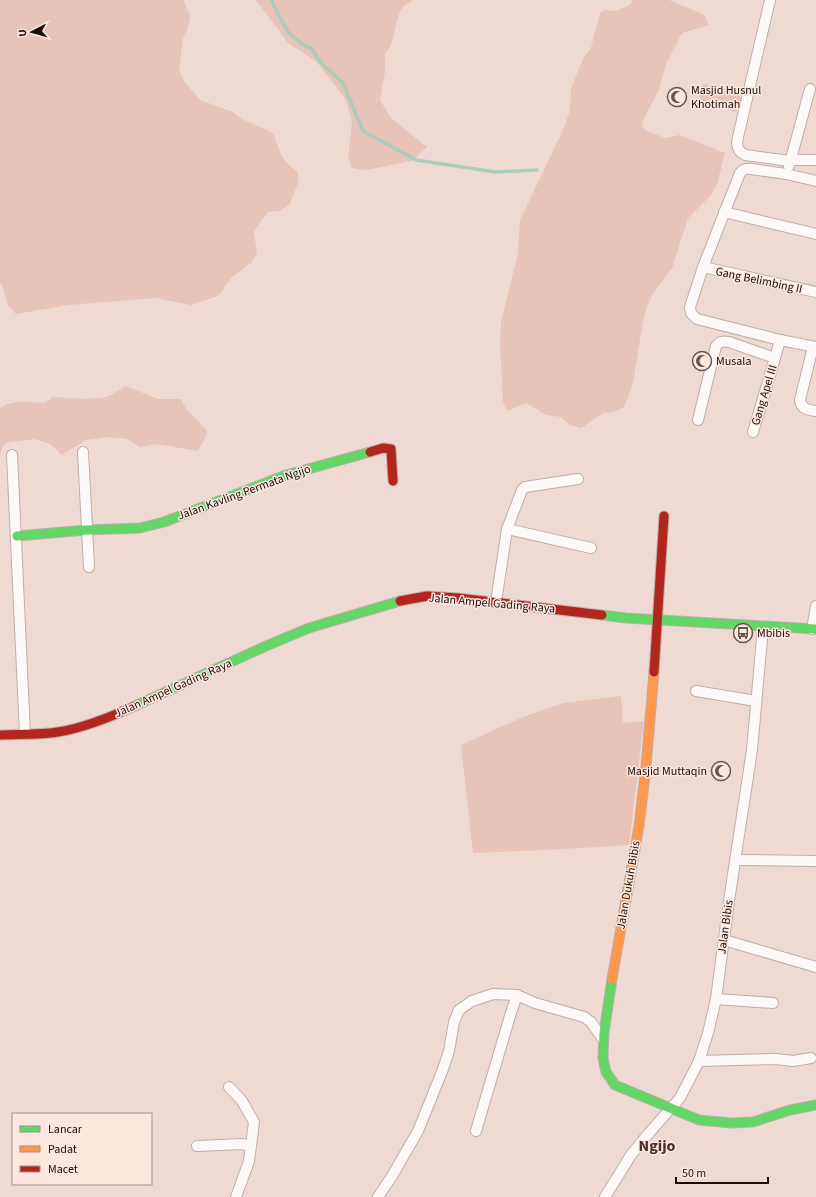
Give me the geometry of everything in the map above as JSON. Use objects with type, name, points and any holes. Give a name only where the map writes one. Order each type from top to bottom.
[{"type":"street","points":[[770,0],[738,137],[739,152],[745,155],[790,161],[816,160]]},
{"type":"street","points":[[786,174],[810,89]]},
{"type":"street","points":[[816,181],[786,174],[746,168],[740,173],[703,267],[690,307],[691,313],[697,319],[814,347],[800,400],[805,409],[816,411]]},
{"type":"street","points":[[724,212],[816,234]]},
{"type":"street","name":"Gang Belimbing II","points":[[703,267],[816,292]]},
{"type":"street","name":"Gang Apel III","points":[[753,432],[780,340]]},
{"type":"street","points":[[698,420],[718,342],[729,342],[775,358]]},
{"type":"street","name":"Jalan Kavling Permata Ngijo","points":[[17,536],[86,530],[140,528],[164,522],[286,475],[383,448],[389,448],[392,452],[393,481]]},
{"type":"street","points":[[83,452],[89,567]]},
{"type":"street","points":[[12,455],[26,734]]},
{"type":"street","points":[[496,602],[507,529],[522,490],[525,487],[578,479]]},
{"type":"street","name":"Jalan Dukuh Bibis","points":[[664,516],[649,736],[640,816],[616,952],[603,1039],[603,1063],[605,1071],[609,1079],[615,1085],[699,1120],[731,1123],[753,1122],[790,1110],[816,1105]]},
{"type":"street","points":[[507,529],[591,548]]},
{"type":"street","name":"Jalan Ampel Gading Raya","points":[[0,735],[59,732],[86,725],[118,714],[309,628],[376,606],[409,598],[427,596],[496,602],[626,618],[814,629]]},
{"type":"street","points":[[814,629],[816,606]]},
{"type":"street","name":"Jalan Bibis","points":[[605,1197],[631,1155],[649,1132],[680,1098],[699,1061],[716,999],[752,750],[763,627]]},
{"type":"street","points":[[696,691],[756,701]]},
{"type":"street","points":[[735,860],[816,861]]},
{"type":"street","points":[[724,940],[816,967]]},
{"type":"street","points":[[378,1197],[418,1131],[443,1069],[449,1051],[454,1022],[459,1010],[472,1001],[493,994],[518,995],[535,1003],[584,1016],[591,1022],[603,1039]]},
{"type":"street","points":[[476,1131],[510,1016],[518,995]]},
{"type":"street","points":[[716,999],[773,1003]]},
{"type":"street","points":[[699,1061],[776,1059],[793,1061],[811,1058]]},
{"type":"street","points":[[229,1088],[242,1101],[254,1122],[249,1161],[236,1197]]},
{"type":"street","points":[[197,1146],[242,1144],[251,1146]]},
{"type":"shaded area","points":[[0,0],[183,0],[190,15],[188,28],[183,38],[179,70],[184,81],[200,100],[233,112],[242,119],[273,133],[284,160],[298,172],[298,183],[289,205],[279,211],[268,212],[254,231],[257,253],[251,263],[232,277],[218,296],[191,305],[155,298],[68,305],[16,314],[8,305],[0,283]]},
{"type":"shaded area","points":[[256,0],[413,0],[403,7],[400,12],[389,50],[385,54],[385,71],[380,100],[391,118],[427,147],[412,161],[366,170],[352,168],[348,157],[352,122],[346,100],[317,62],[288,43]]},
{"type":"shaded area","points":[[632,0],[669,0],[705,15],[709,25],[682,33],[666,64],[659,90],[643,120],[642,125],[645,130],[665,138],[680,135],[725,153],[717,184],[712,194],[688,218],[672,268],[652,295],[647,307],[643,320],[633,384],[624,407],[614,412],[603,413],[581,428],[570,425],[561,417],[546,415],[526,403],[507,411],[503,401],[500,345],[501,322],[518,253],[520,220],[562,132],[570,111],[571,88],[584,57],[591,48],[600,13],[605,10],[616,11],[631,4]]},
{"type":"shaded area","points":[[703,84],[741,96],[736,112],[699,100]]},
{"type":"shaded area","points":[[126,386],[158,399],[181,399],[186,409],[206,429],[207,434],[198,451],[157,444],[140,447],[127,439],[109,437],[86,440],[62,455],[50,444],[34,439],[5,443],[0,453],[0,408],[5,405],[16,402],[45,403],[53,397],[86,399],[107,397]]},
{"type":"shaded area","points":[[621,696],[623,723],[644,721],[629,845],[473,853],[461,745],[523,717],[563,703]]},
{"type":"waterway","points":[[271,0],[288,32],[302,44],[312,49],[320,62],[343,83],[363,131],[416,160],[495,172],[537,170]]},
{"type":"traffic: fast","points":[[17,536],[86,530],[140,528],[164,522],[286,475],[370,452]]},
{"type":"traffic: fast","points":[[137,705],[309,628],[400,601]]},
{"type":"traffic: fast","points":[[602,615],[626,618],[816,629]]},
{"type":"traffic: fast","points":[[612,979],[604,1033],[603,1058],[606,1072],[615,1085],[699,1120],[731,1123],[753,1122],[790,1110],[816,1105]]},
{"type":"traffic: slow","points":[[612,979],[639,826],[646,767],[654,672]]},
{"type":"traffic: jam","points":[[370,452],[383,448],[391,449],[393,481]]},
{"type":"traffic: jam","points":[[654,672],[664,516]]},
{"type":"traffic: jam","points":[[400,601],[427,596],[458,598],[602,615]]},
{"type":"traffic: jam","points":[[0,735],[44,734],[78,728],[137,705]]},
{"type":"place","name":"Masjid Husnul Khotimah","points":[[677,97]]},
{"type":"place","name":"Musala","points":[[702,361]]},
{"type":"place","name":"Mbibis","points":[[743,633]]},
{"type":"place","name":"Masjid Muttaqin","points":[[721,771]]},
{"type":"district","name":"Ngijo","points":[[657,1145]]}]
